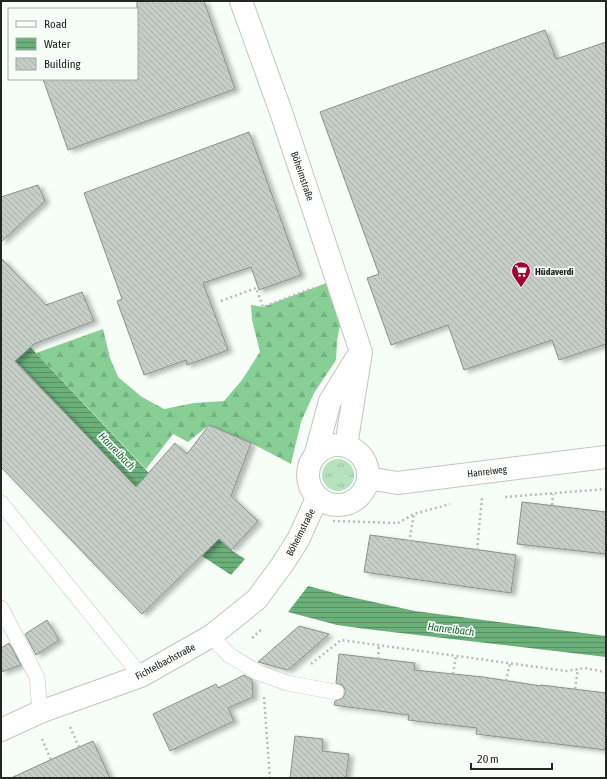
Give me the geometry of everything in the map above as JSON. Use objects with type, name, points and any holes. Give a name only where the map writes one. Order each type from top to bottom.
[{"type":"street","name":"Böheimstraße","points":[[241,1],[281,112],[361,352],[346,446]]},
{"type":"street","name":"Böheimstraße","points":[[282,565],[298,540],[313,507],[307,471],[310,462],[316,453],[330,401],[361,352]]},
{"type":"street","points":[[316,453],[325,447],[335,445],[346,446],[355,450],[363,458],[367,468],[368,478]]},
{"type":"street","name":"Hanreiweg","points":[[368,478],[397,483],[606,456]]},
{"type":"street","name":"Böheimstraße","points":[[313,507],[325,503],[334,506],[353,502],[361,496],[366,488],[368,478]]},
{"type":"street","name":"Fichtelbachstraße","points":[[1,730],[40,712],[141,676],[211,636],[257,599],[282,565]]},
{"type":"lane","points":[[1,503],[141,676]]},
{"type":"lane","points":[[1,608],[37,677],[40,712]]},
{"type":"lane","points":[[211,636],[229,655],[259,673],[287,683],[336,692]]},
{"type":"path","points":[[221,302],[256,288],[262,307],[337,279]]},
{"type":"path","points":[[498,497],[606,490]]},
{"type":"path","points":[[552,505],[553,494]]},
{"type":"path","points":[[476,499],[482,498],[477,550]]},
{"type":"path","points":[[313,507],[333,521],[398,523],[414,514],[456,503]]},
{"type":"path","points":[[409,542],[414,514]]},
{"type":"path","points":[[287,683],[341,640],[566,671],[584,668],[606,672]]},
{"type":"path","points":[[378,659],[379,645]]},
{"type":"path","points":[[453,674],[456,656]]},
{"type":"path","points":[[506,681],[510,663]]},
{"type":"path","points":[[575,689],[578,669]]},
{"type":"path","points":[[259,673],[264,695],[270,778]]},
{"type":"path","points":[[69,725],[79,747]]},
{"type":"path","points":[[42,738],[51,760]]},
{"type":"green space","points":[[337,279],[341,320],[337,341],[336,360],[314,393],[301,422],[291,464],[251,443],[209,425],[188,442],[173,434],[146,469],[36,353],[103,329],[110,358],[118,377],[142,397],[164,409],[194,403],[224,401],[242,380],[260,352],[252,320],[251,305],[263,307]]},
{"type":"green space","points":[[335,459],[341,459],[351,466],[354,475],[353,481],[347,488],[341,491],[335,491],[325,484],[322,478],[322,472],[329,462]]},
{"type":"water","name":"Hanreibach","points":[[1,316],[149,473],[231,550],[245,559],[231,575],[202,556],[1,347]]},
{"type":"water","name":"Hanreibach","points":[[308,586],[415,611],[606,636],[606,657],[337,625],[288,612]]},
{"type":"building","points":[[137,1],[204,1],[235,89],[68,150],[43,80],[138,80]]},
{"type":"building","points":[[545,30],[556,59],[606,42],[606,344],[559,360],[552,340],[464,370],[448,325],[391,345],[367,278],[379,274],[320,112]]},
{"type":"building","points":[[249,132],[301,275],[259,290],[251,267],[203,283],[228,350],[187,365],[186,360],[144,375],[117,301],[122,299],[84,193]]},
{"type":"building","points":[[38,185],[45,201],[1,242],[1,197]]},
{"type":"building","points":[[1,258],[46,305],[82,292],[94,321],[34,344],[15,361],[136,487],[175,443],[187,454],[209,425],[251,443],[231,496],[258,521],[231,550],[219,539],[142,614],[1,467]]},
{"type":"building","points":[[522,502],[606,512],[606,554],[517,544]]},
{"type":"building","points":[[370,535],[516,555],[511,593],[364,572]]},
{"type":"building","points":[[47,620],[59,640],[36,655],[25,634]]},
{"type":"building","points":[[299,626],[329,634],[288,670],[258,662]]},
{"type":"building","points":[[9,643],[21,665],[1,672],[1,648]]},
{"type":"building","points":[[339,654],[415,663],[414,670],[483,677],[541,686],[606,693],[606,750],[476,734],[477,728],[408,720],[409,715],[334,705],[335,701],[343,698],[345,693],[345,689],[342,685],[336,683]]},
{"type":"building","points":[[244,675],[252,680],[253,697],[228,708],[234,721],[170,751],[153,714],[216,684],[218,688]]},
{"type":"building","points":[[295,736],[323,739],[322,751],[349,754],[346,778],[290,778]]},
{"type":"building","points":[[93,741],[110,778],[11,778],[61,755]]},
{"type":"place","name":"Hüdaverdi","points":[[521,288]]}]
